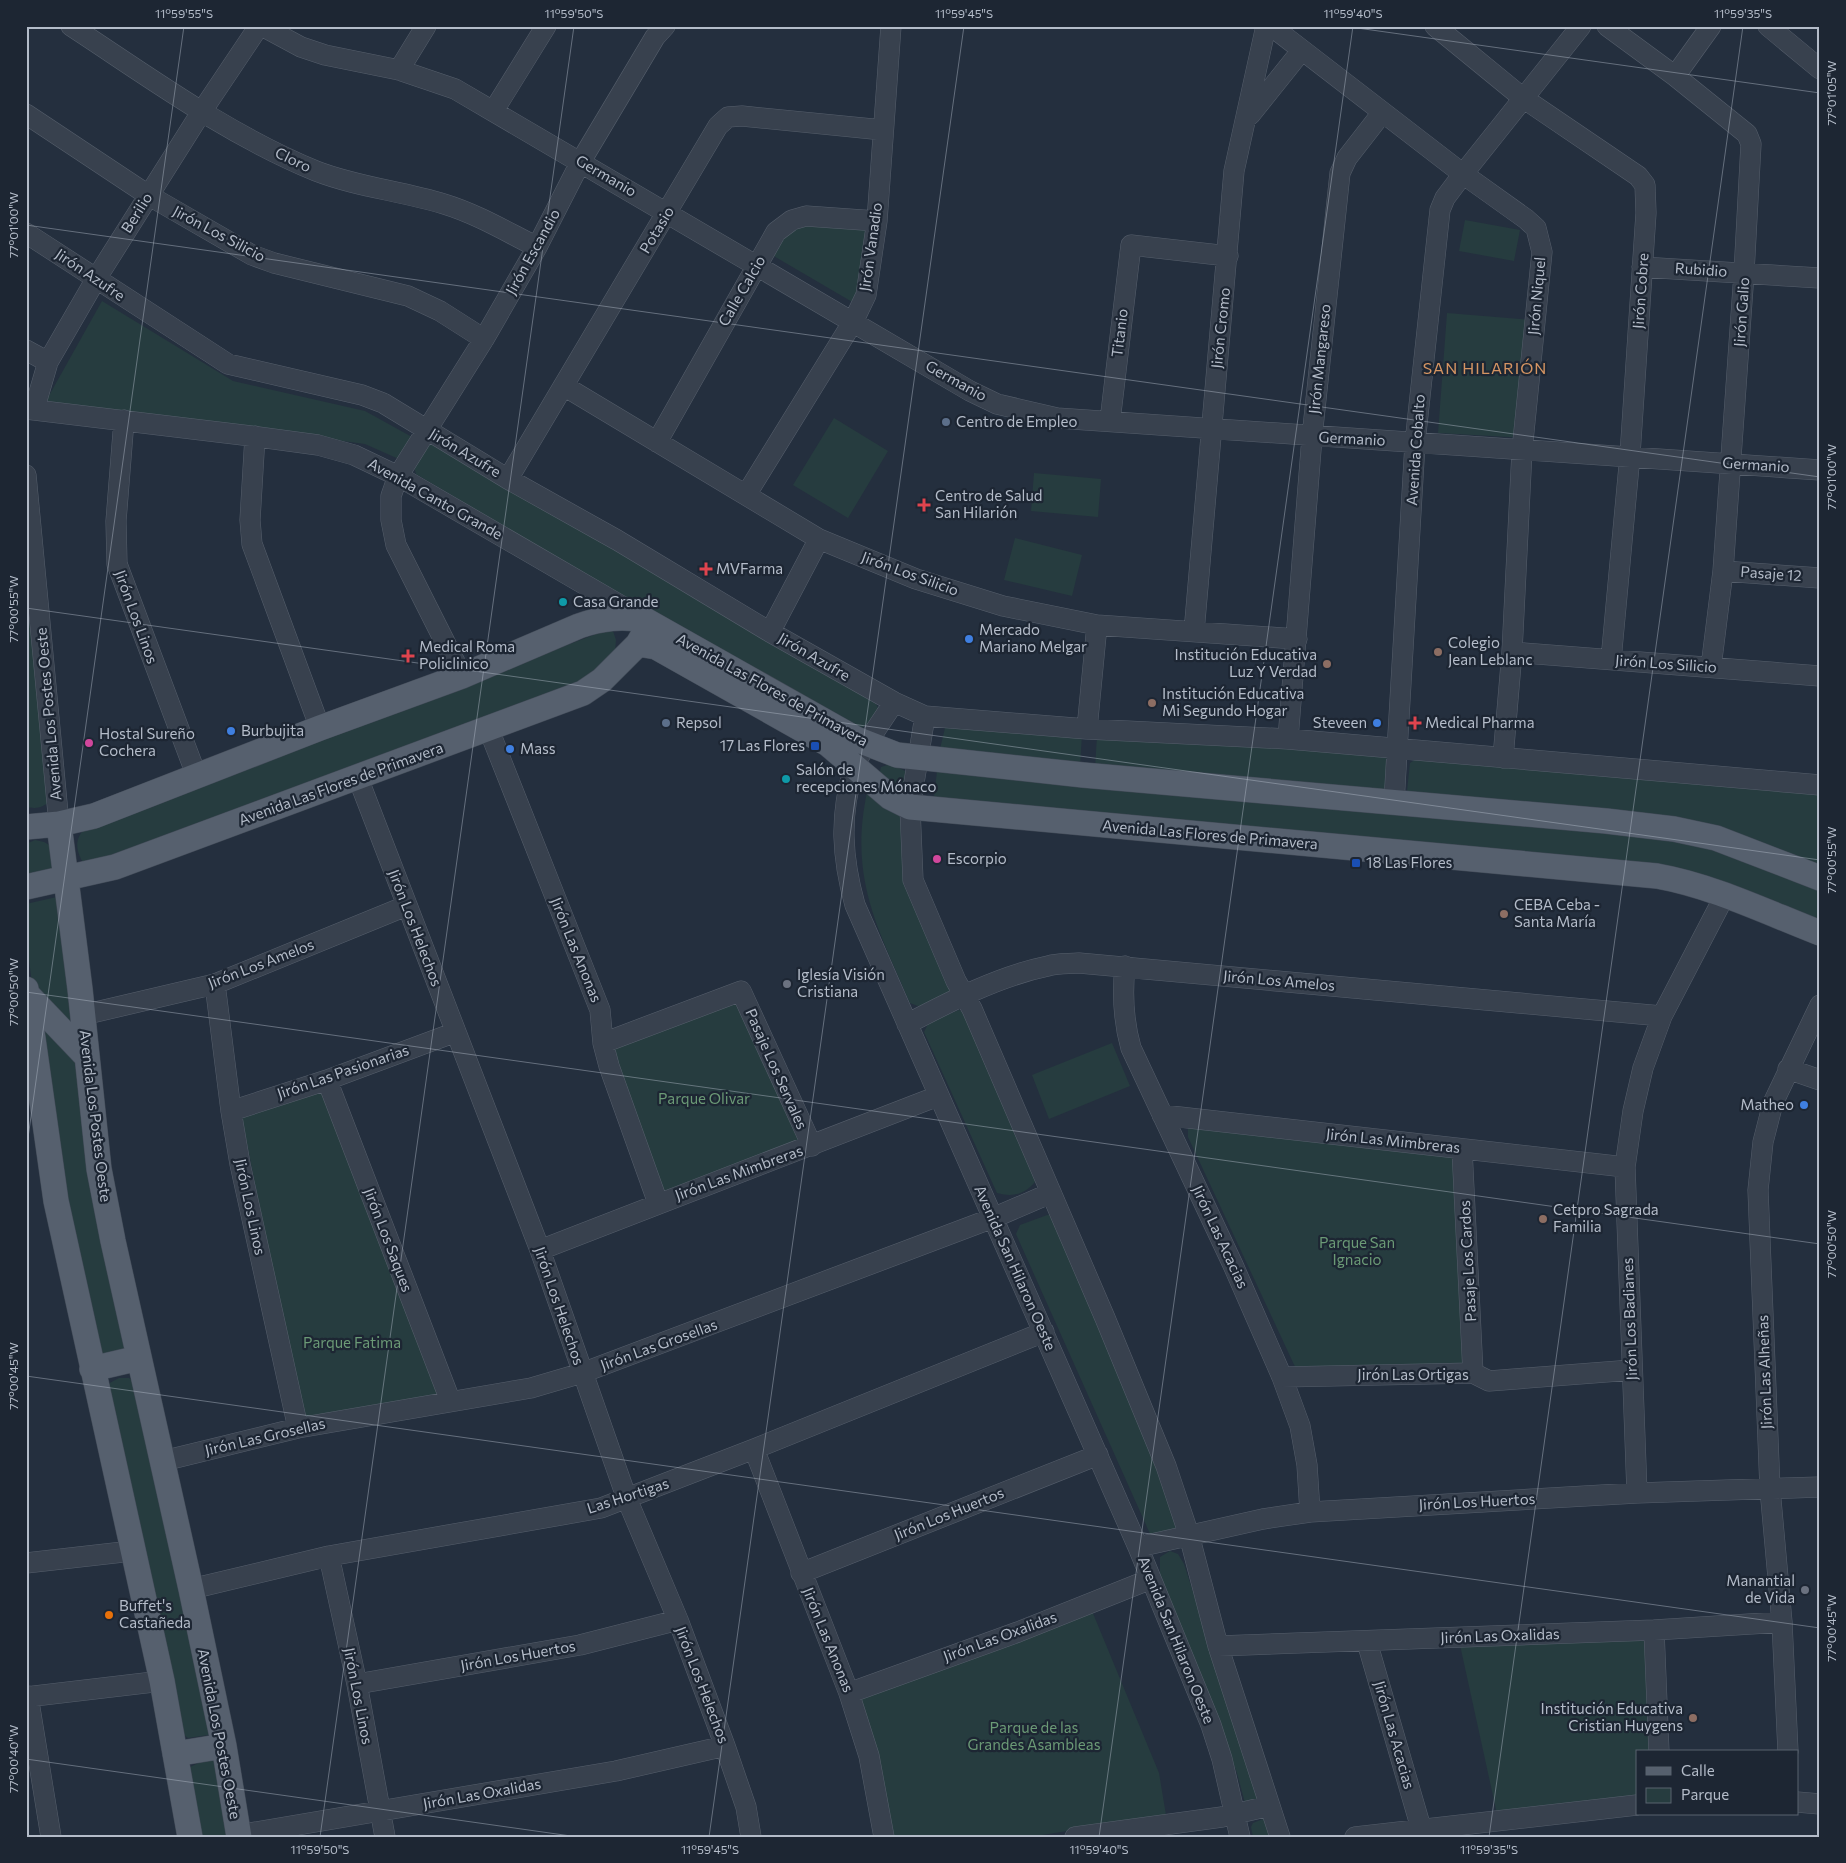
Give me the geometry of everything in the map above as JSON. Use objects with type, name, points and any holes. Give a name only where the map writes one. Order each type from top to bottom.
[{"type":"main road","name":"Avenida Las Flores de Primavera","points":[[26,827],[60,824],[94,816],[320,728],[462,676],[594,621],[625,617],[645,620],[868,744],[896,755],[1394,803],[1606,821],[1674,829],[1716,838],[1820,878]]},
{"type":"main road","name":"Avenida Las Flores de Primavera","points":[[26,887],[65,880],[114,867],[584,693],[602,680],[638,644],[645,634],[645,620]]},
{"type":"main road","name":"Avenida Las Flores de Primavera","points":[[638,644],[656,647],[788,720],[828,744],[890,797],[910,807],[1657,876],[1684,881],[1726,895],[1820,933]]},
{"type":"main road","name":"Avenida Los Postes Oeste","points":[[60,824],[99,1169],[224,1746],[238,1836]]},
{"type":"main road","points":[[26,989],[56,1201],[162,1681],[190,1837]]},
{"type":"main road","points":[[26,993],[87,1057]]},
{"type":"main road","points":[[92,1369],[139,1358]]},
{"type":"main road","points":[[175,1754],[224,1746]]},
{"type":"street","name":"Cloro","points":[[71,26],[202,111],[290,160],[318,172],[472,213],[537,247]]},
{"type":"street","name":"Berilio","points":[[30,410],[48,362],[96,279],[202,111],[259,26]]},
{"type":"street","name":"Germanio","points":[[262,26],[301,47],[325,55],[399,70],[455,89],[854,320],[934,370],[997,404],[1057,418],[1312,437],[1630,456],[1820,470]]},
{"type":"street","points":[[399,70],[426,26]]},
{"type":"street","points":[[494,110],[546,26]]},
{"type":"street","name":"Jirón Escandio","points":[[398,476],[484,339],[537,247],[581,161],[656,37],[665,26]]},
{"type":"street","name":"Jirón Vanadio","points":[[746,495],[854,320],[866,295],[877,221],[891,26]]},
{"type":"street","name":"Jirón Cromo","points":[[1194,632],[1234,171],[1266,26]]},
{"type":"street","name":"Jirón Niquel","points":[[1271,26],[1382,113],[1526,219],[1536,228],[1540,239],[1542,252],[1522,451],[1512,652],[1503,758]]},
{"type":"street","name":"Jirón Cobre","points":[[1435,26],[1523,98],[1638,176],[1645,185],[1647,198],[1630,456],[1611,660]]},
{"type":"street","name":"Avenida Cobalto","points":[[1394,803],[1415,443],[1440,210],[1445,198],[1463,174],[1581,26]]},
{"type":"street","name":"Jirón Galio","points":[[1607,26],[1747,134],[1751,144],[1731,463],[1722,571],[1711,667]]},
{"type":"street","points":[[1674,76],[1711,26]]},
{"type":"street","points":[[1768,26],[1820,69]]},
{"type":"street","points":[[1247,119],[1302,50]]},
{"type":"street","name":"Jirón Mangareso","points":[[1288,739],[1312,437],[1340,173],[1347,158],[1382,113]]},
{"type":"street","name":"Jirón Los Silicio","points":[[26,114],[148,195],[252,255],[274,263],[408,296],[440,311],[484,339]]},
{"type":"street","name":"Potasio","points":[[508,480],[718,126],[728,117],[742,116],[883,130]]},
{"type":"street","name":"Calle Calcio","points":[[657,442],[756,264],[776,232],[792,220],[806,216],[877,221]]},
{"type":"street","name":"Jirón Azufre","points":[[26,233],[228,364],[362,395],[383,403],[508,480],[617,540],[770,632],[894,702],[925,716],[1087,729],[1288,739],[1820,784]]},
{"type":"street","name":"Titanio","points":[[1110,421],[1131,245],[1228,256]]},
{"type":"street","name":"Rubidio","points":[[1642,267],[1820,278]]},
{"type":"street","points":[[26,350],[48,362]]},
{"type":"street","name":"Jirón Los Silicio","points":[[564,386],[819,539],[916,579],[1003,606],[1097,625],[1297,639]]},
{"type":"street","name":"Avenida Canto Grande","points":[[30,410],[255,436],[318,445],[354,455],[398,476],[645,620]]},
{"type":"street","name":"Jirón Los Linos","points":[[124,420],[116,521],[117,564],[197,777]]},
{"type":"street","points":[[255,436],[250,520],[252,544],[320,728]]},
{"type":"street","name":"Avenida Los Postes Oeste","points":[[26,476],[60,824]]},
{"type":"street","points":[[398,476],[391,496],[391,520],[396,545],[462,676]]},
{"type":"street","points":[[770,632],[819,539]]},
{"type":"street","name":"Pasaje 12","points":[[1722,571],[1820,578]]},
{"type":"street","points":[[1087,729],[1097,625]]},
{"type":"street","name":"Jirón Los Silicio","points":[[1512,652],[1820,676]]},
{"type":"street","name":"Avenida San Hilaron Oeste","points":[[894,702],[854,767],[843,843],[847,876],[855,905],[1138,1547],[1211,1726],[1222,1759],[1240,1837]]},
{"type":"street","points":[[925,716],[910,807],[913,880],[1141,1402],[1189,1535],[1218,1646],[1280,1837]]},
{"type":"street","name":"Jirón Las Anonas","points":[[488,730],[600,1010],[603,1043],[658,1203]]},
{"type":"street","name":"Jirón Los Helechos","points":[[358,778],[540,1250],[627,1499],[678,1620],[725,1746],[746,1807],[752,1837]]},
{"type":"street","name":"Jirón Los Badianes","points":[[1637,1493],[1625,1167],[1633,1111],[1644,1068],[1662,1016],[1726,895]]},
{"type":"street","name":"Jirón Los Amelos","points":[[83,1015],[215,984],[406,906]]},
{"type":"street","name":"Jirón Los Amelos","points":[[907,1024],[964,995],[1049,965],[1079,964],[1125,966],[1662,1016]]},
{"type":"street","name":"Jirón Las Acacias","points":[[1125,966],[1122,994],[1125,1026],[1131,1048],[1233,1265],[1282,1376],[1300,1426],[1307,1464],[1310,1512]]},
{"type":"street","name":"Jirón Los Linos","points":[[215,984],[231,1111],[298,1428]]},
{"type":"street","name":"Pasaje Los Servales","points":[[603,1043],[741,991],[812,1146]]},
{"type":"street","name":"Jirón Las Alheñas","points":[[1788,1750],[1782,1622],[1770,1489],[1758,1190],[1763,1142],[1773,1103],[1820,1005]]},
{"type":"street","name":"Jirón Las Pasionarias","points":[[231,1111],[327,1080],[456,1032]]},
{"type":"street","points":[[1788,1069],[1820,1080]]},
{"type":"street","name":"Jirón Los Saques","points":[[327,1080],[450,1400]]},
{"type":"street","name":"Jirón Las Mimbreras","points":[[540,1250],[938,1096]]},
{"type":"street","name":"Jirón Las Mimbreras","points":[[1162,1115],[1625,1167]]},
{"type":"street","name":"Pasaje Los Cardos","points":[[1462,1149],[1473,1374]]},
{"type":"street","name":"Jirón Las Grosellas","points":[[163,1461],[298,1428],[450,1400],[531,1388],[582,1373],[993,1218],[1051,1194]]},
{"type":"street","name":"Las Hortigas","points":[[191,1589],[328,1556],[601,1508],[754,1449],[1044,1332]]},
{"type":"street","name":"Jirón Las Ortigas","points":[[1282,1376],[1473,1374],[1489,1381],[1632,1370]]},
{"type":"street","name":"Jirón Las Anonas","points":[[754,1449],[849,1693],[869,1756],[884,1837]]},
{"type":"street","name":"Jirón Los Huertos","points":[[801,1573],[1098,1455]]},
{"type":"street","name":"Jirón Los Huertos","points":[[1138,1547],[1189,1535],[1310,1512],[1637,1493],[1820,1486]]},
{"type":"street","points":[[26,1563],[132,1551]]},
{"type":"street","name":"Jirón Los Linos","points":[[328,1556],[357,1684],[385,1837]]},
{"type":"street","name":"Jirón Las Oxalidas","points":[[849,1693],[1018,1632],[1151,1579]]},
{"type":"street","name":"Jirón Los Huertos","points":[[357,1684],[590,1643],[678,1620]]},
{"type":"street","name":"Jirón Las Oxalidas","points":[[1218,1646],[1654,1630],[1782,1622]]},
{"type":"street","points":[[1654,1630],[1659,1750]]},
{"type":"street","name":"Jirón Las Acacias","points":[[1367,1642],[1421,1828]]},
{"type":"street","points":[[51,1837],[27,1696],[162,1681]]},
{"type":"street","name":"Jirón Las Oxalidas","points":[[238,1836],[616,1771],[725,1746]]},
{"type":"street","points":[[1798,1802],[1820,1804]]},
{"type":"street","points":[[1075,1837],[1235,1814],[1270,1806]]},
{"type":"street","points":[[1355,1837],[1421,1828],[1636,1806]]},
{"type":"green space","points":[[1465,220],[1520,230],[1514,261],[1459,251]]},
{"type":"green space","points":[[801,222],[880,224],[854,303],[772,255],[790,228]]},
{"type":"green space","points":[[102,301],[233,381],[365,411],[412,437],[401,460],[365,444],[46,401]]},
{"type":"green space","points":[[1447,313],[1533,320],[1527,438],[1438,433]]},
{"type":"green space","points":[[834,418],[888,451],[848,518],[793,485]]},
{"type":"green space","points":[[436,438],[876,704],[881,713],[862,728],[732,662],[416,474],[414,467],[430,441]]},
{"type":"green space","points":[[1034,473],[1101,479],[1098,517],[1031,511]]},
{"type":"green space","points":[[1015,538],[1082,555],[1072,596],[1004,580]]},
{"type":"green space","points":[[26,539],[50,801],[42,807],[36,808],[26,807]]},
{"type":"green space","points":[[612,628],[616,640],[615,652],[579,684],[85,866],[80,857],[77,843],[84,829]]},
{"type":"green space","points":[[945,728],[1082,734],[1080,767],[939,753]]},
{"type":"green space","points":[[1097,736],[1384,755],[1389,758],[1385,794],[1095,768]]},
{"type":"green space","points":[[1416,759],[1820,792],[1820,868],[1805,862],[1411,797],[1407,791],[1410,763]]},
{"type":"green space","points":[[891,764],[907,772],[904,795],[879,775],[881,767]]},
{"type":"green space","points":[[937,771],[1662,835],[1745,858],[1820,890],[1820,926],[1701,878],[933,806]]},
{"type":"green space","points":[[867,792],[905,818],[952,985],[948,994],[923,1008],[910,1003],[887,950],[869,901],[861,850],[862,823]]},
{"type":"green space","points":[[35,840],[51,846],[55,865],[49,873],[31,877],[26,873],[26,844]]},
{"type":"green space","points":[[61,896],[76,1031],[33,992],[26,936],[26,904]]},
{"type":"green space","name":"Parque Olivar","points":[[734,1004],[742,1005],[804,1146],[664,1197],[608,1050]]},
{"type":"green space","points":[[959,1010],[963,1012],[1038,1178],[1021,1193],[1010,1195],[997,1193],[924,1032],[929,1022]]},
{"type":"green space","points":[[36,1021],[80,1061],[128,1345],[124,1354],[96,1356]]},
{"type":"green space","points":[[1112,1043],[1130,1086],[1049,1119],[1032,1075]]},
{"type":"green space","name":"Parque Fatima","points":[[324,1091],[439,1394],[302,1420],[242,1118]]},
{"type":"green space","name":"Parque San Ignacio","points":[[1188,1128],[1457,1156],[1468,1365],[1297,1371],[1188,1137]]},
{"type":"green space","points":[[1050,1214],[1135,1401],[1178,1525],[1176,1531],[1151,1536],[1016,1234],[1020,1225]]},
{"type":"green space","points":[[119,1378],[129,1378],[136,1384],[212,1726],[208,1735],[188,1738],[180,1732],[106,1385]]},
{"type":"green space","points":[[1170,1551],[1178,1554],[1184,1564],[1261,1800],[1245,1803],[1237,1773],[1160,1575],[1160,1557]]},
{"type":"green space","name":"Parque de las Grandes Asambleas","points":[[1092,1611],[1159,1773],[1166,1815],[1030,1837],[891,1837],[857,1696]]},
{"type":"green space","points":[[1646,1636],[1652,1750],[1636,1750],[1636,1798],[1497,1814],[1460,1645]]},
{"type":"green space","points":[[203,1761],[215,1761],[231,1837],[198,1837],[188,1768]]},
{"type":"green space","points":[[1263,1819],[1268,1821],[1273,1837],[1253,1837],[1251,1827],[1253,1823]]},
{"type":"place","name":"Centro de Empleo","points":[[946,422]]},
{"type":"place","name":"Centro de Salud San Hilarión","points":[[924,505]]},
{"type":"place","name":"MVFarma","points":[[706,569]]},
{"type":"place","name":"Casa Grande","points":[[563,602]]},
{"type":"place","name":"Mercado Mariano Melgar","points":[[969,639]]},
{"type":"place","name":"Colegio Jean Leblanc","points":[[1438,652]]},
{"type":"place","name":"Medical Roma Policlinico","points":[[408,656]]},
{"type":"place","name":"Institución Educativa Luz Y Verdad","points":[[1327,664]]},
{"type":"place","name":"Institución Educativa Mi Segundo Hogar","points":[[1152,703]]},
{"type":"place","name":"Repsol","points":[[666,723]]},
{"type":"place","name":"Steveen","points":[[1377,723]]},
{"type":"place","name":"Medical Pharma","points":[[1415,723]]},
{"type":"place","name":"Burbujita","points":[[231,731]]},
{"type":"place","name":"Hostal Sureño Cochera","points":[[89,743]]},
{"type":"place","name":"17 Las Flores","points":[[815,746]]},
{"type":"place","name":"Mass","points":[[510,749]]},
{"type":"place","name":"Salón de recepciones Mónaco","points":[[786,779]]},
{"type":"place","name":"Escorpio","points":[[937,859]]},
{"type":"place","name":"18 Las Flores","points":[[1356,863]]},
{"type":"place","name":"CEBA Ceba - Santa María","points":[[1504,914]]},
{"type":"place","name":"Iglesía Visión Cristiana","points":[[787,984]]},
{"type":"place","name":"Matheo","points":[[1804,1105]]},
{"type":"place","name":"Cetpro Sagrada Familia","points":[[1543,1219]]},
{"type":"place","name":"Manantial de Vida","points":[[1805,1590]]},
{"type":"place","name":"Buffet's Castañeda","points":[[109,1615]]},
{"type":"place","name":"Institución Educativa Cristian Huygens","points":[[1693,1718]]},
{"type":"district","name":"SAN HILARIÓN","points":[[1485,368]]}]
